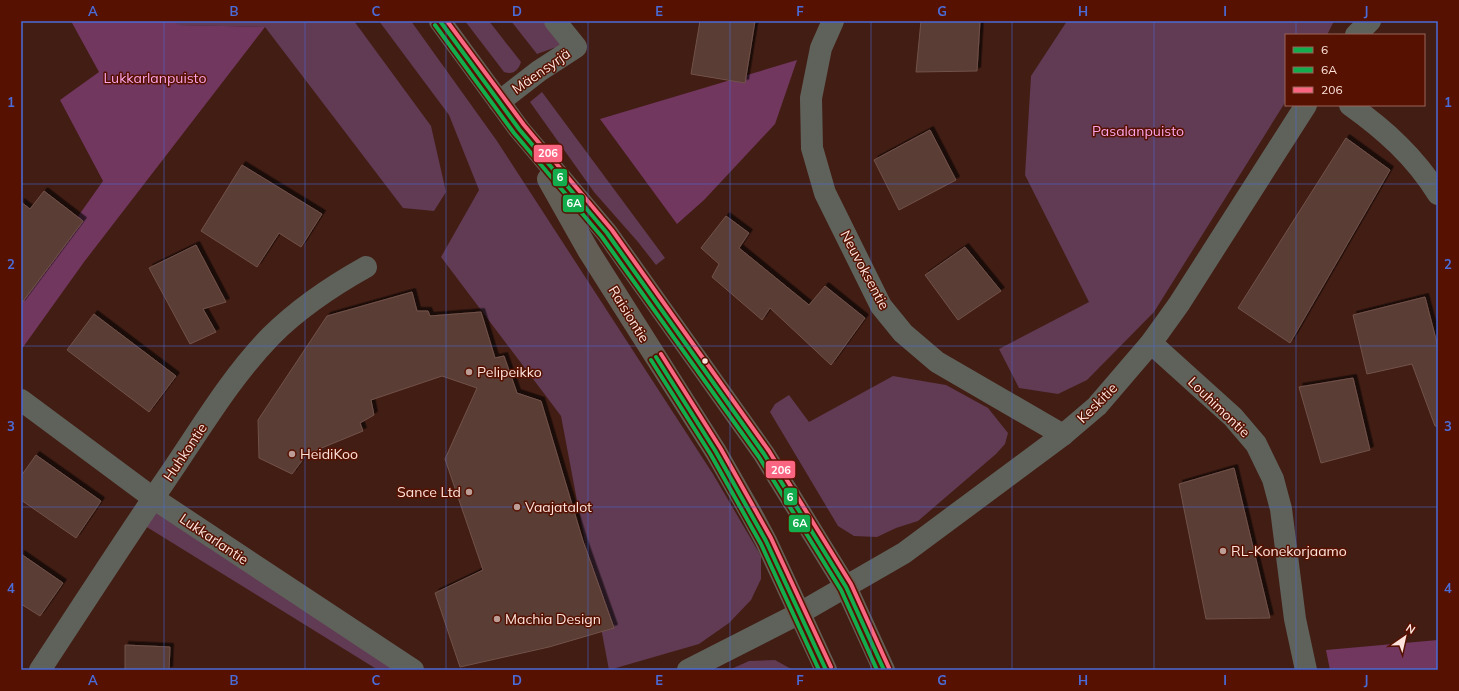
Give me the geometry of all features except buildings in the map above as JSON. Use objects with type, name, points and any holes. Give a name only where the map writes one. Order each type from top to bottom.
[{"type":"main road","name":"Raisiontie","points":[[440,21],[519,130],[607,233],[764,454],[846,587],[884,670]]},
{"type":"main road","name":"Raisiontie","points":[[519,130],[588,250],[716,452],[766,541],[826,670]]},
{"type":"street","name":"Mäensyrjä","points":[[499,102],[539,71],[576,47],[555,21]]},
{"type":"street","name":"Neuvoksentie","points":[[833,21],[821,48],[811,98],[812,148],[825,193],[881,306],[903,333],[937,362],[1063,435]]},
{"type":"street","points":[[1357,34],[1370,21]]},
{"type":"street","name":"Keskitie","points":[[800,613],[904,552],[1063,435],[1096,406],[1151,343],[1209,258],[1305,106]]},
{"type":"street","points":[[1351,106],[1401,146],[1429,180],[1438,194]]},
{"type":"street","name":"Huhkontie","points":[[40,670],[153,498],[234,380],[271,336],[311,302],[335,285],[366,267]]},
{"type":"street","name":"Louhimontie","points":[[1151,343],[1233,417],[1256,444],[1273,479],[1281,509],[1295,619],[1306,670]]},
{"type":"street","name":"Lukkarlantie","points":[[21,400],[153,498],[373,645],[413,670]]},
{"type":"street","points":[[688,670],[800,613]]},
{"type":"green space","name":"Lukkarlanpuisto","points":[[71,21],[173,21],[179,25],[265,27],[84,262],[21,350],[21,297],[103,181],[60,100],[99,72]]},
{"type":"green space","points":[[168,21],[354,21],[431,126],[446,192],[434,211],[403,208],[265,27],[173,25]]},
{"type":"green space","points":[[379,21],[411,21],[497,141],[713,474],[761,556],[761,579],[751,600],[729,623],[699,644],[609,670],[561,416],[441,257],[479,190],[449,115]]},
{"type":"green space","points":[[465,21],[489,21],[521,62],[517,70],[513,73],[504,72]]},
{"type":"green space","points":[[511,21],[544,21],[562,45],[537,54]]},
{"type":"green space","name":"Pasalanpuisto","points":[[1067,21],[1334,21],[1328,34],[1285,34],[1285,103],[1154,312],[1087,380],[1058,394],[1019,388],[999,349],[1089,302],[1025,175],[1031,76]]},
{"type":"green space","points":[[797,60],[775,124],[704,200],[677,224],[600,119]]},
{"type":"green space","points":[[542,92],[665,258],[656,265],[594,192],[530,102]]},
{"type":"green space","points":[[893,376],[946,385],[988,408],[1008,433],[1005,444],[996,454],[918,521],[896,528],[877,537],[854,536],[838,526],[770,412],[775,404],[789,395],[809,422]]},
{"type":"green space","points":[[153,498],[413,670],[378,670],[137,521]]},
{"type":"green space","points":[[1438,640],[1438,670],[1330,670],[1326,650]]},
{"type":"green space","points":[[775,660],[793,670],[729,670],[749,661]]},
{"type":"transit line","name":"6","points":[[440,21],[519,129],[607,233],[764,454],[846,587],[884,670]]},
{"type":"transit line","name":"206","points":[[447,21],[524,125],[612,230],[769,451],[851,584],[889,668]]},
{"type":"transit line","name":"6A","points":[[435,25],[514,133],[602,237],[759,457],[841,590],[877,670]]},
{"type":"transit line","name":"206","points":[[661,354],[721,449],[771,538],[831,667]]},
{"type":"transit line","name":"6","points":[[656,357],[716,452],[766,541],[826,670]]},
{"type":"transit line","name":"6A","points":[[651,360],[711,455],[761,544],[819,670]]},
{"type":"place","name":"Pelipeikko","points":[[469,372]]},
{"type":"place","name":"HeidiKoo","points":[[292,454]]},
{"type":"place","name":"Sance Ltd","points":[[469,492]]},
{"type":"place","name":"Vaajatalot","points":[[517,507]]},
{"type":"place","name":"RL-Konekorjaamo","points":[[1223,551]]},
{"type":"place","name":"Machia Design","points":[[497,619]]}]
